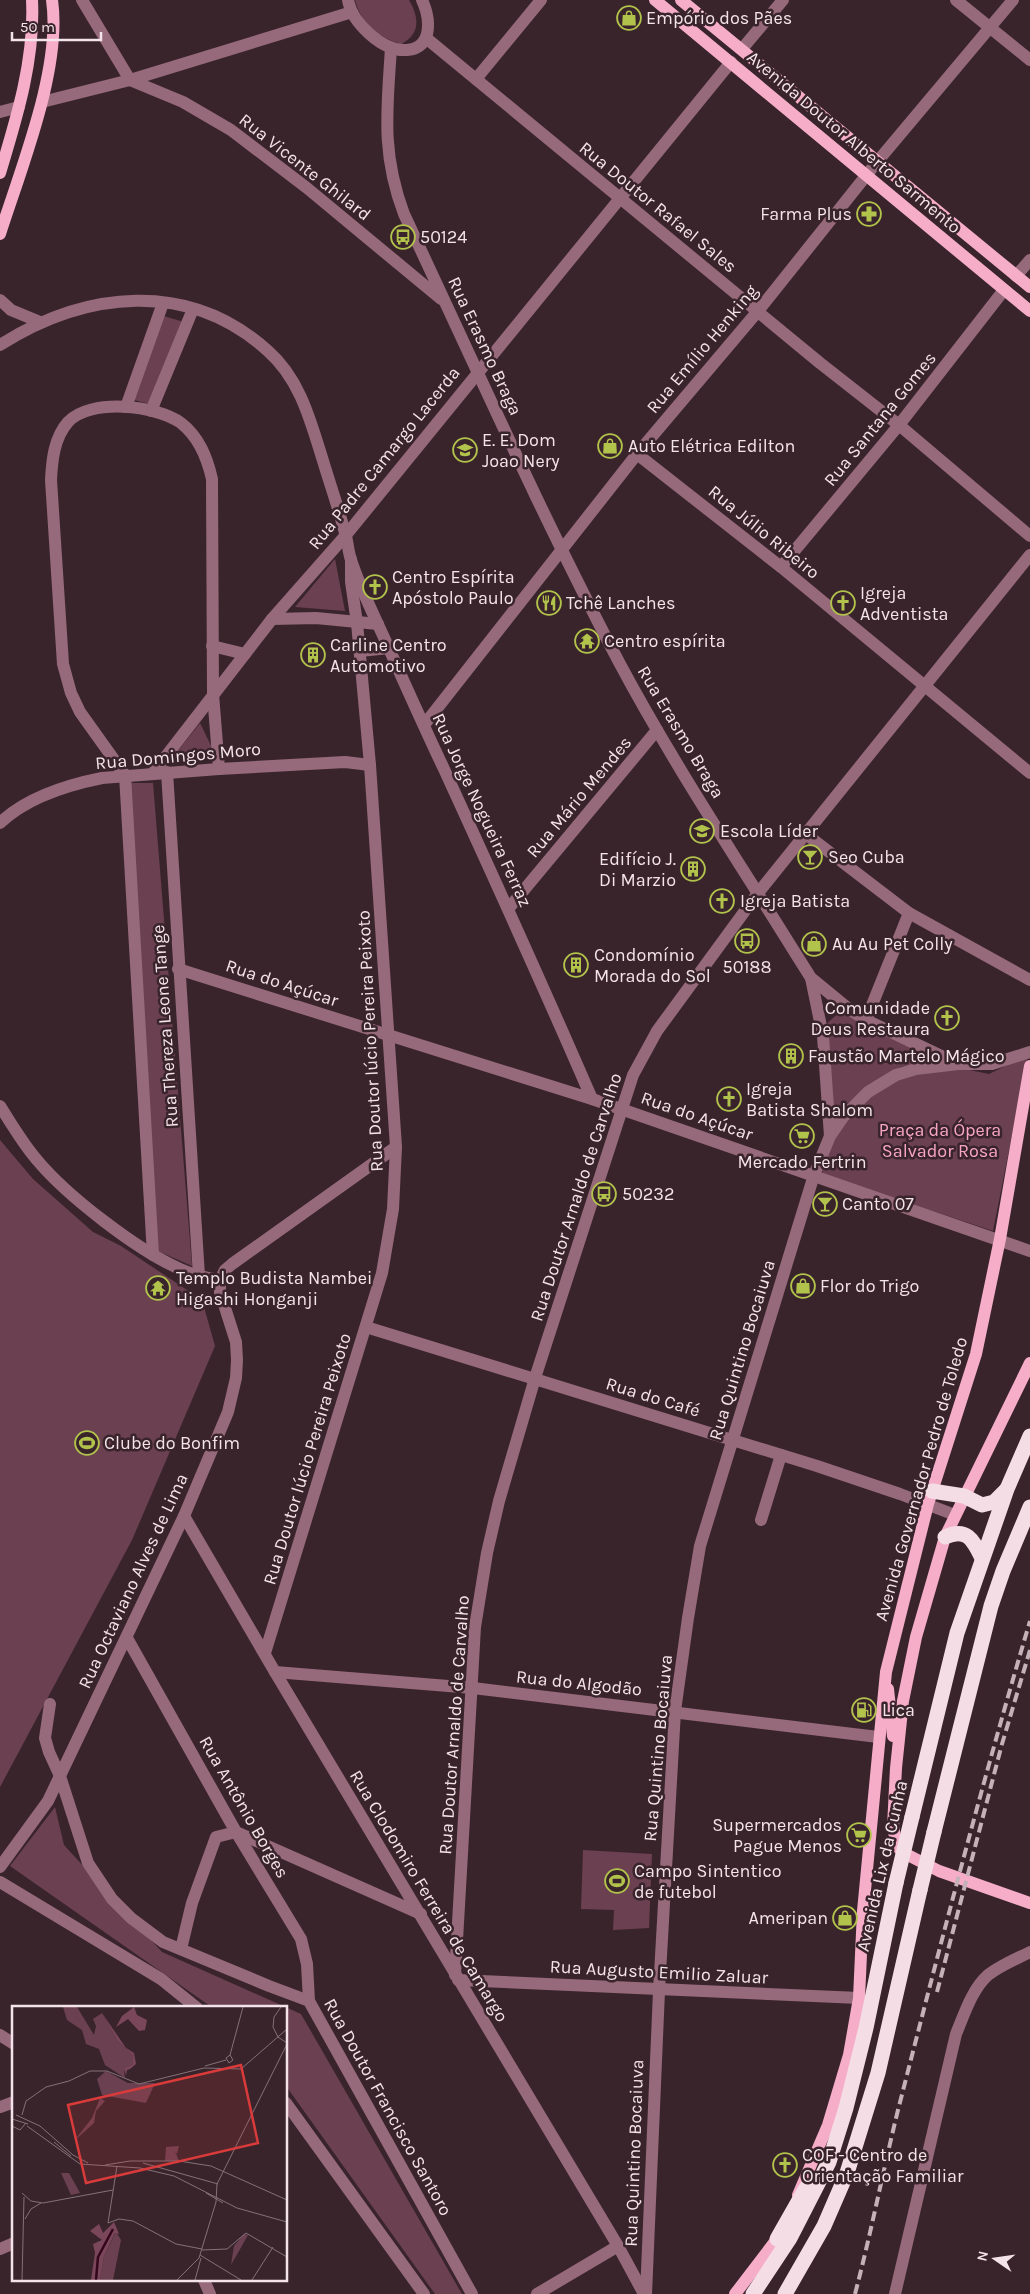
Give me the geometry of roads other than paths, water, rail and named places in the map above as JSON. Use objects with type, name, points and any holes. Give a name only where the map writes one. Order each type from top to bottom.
[{"type":"highway","name":"Avenida Lix da Cunha","points":[[753,2294],[771,2269],[804,2214],[829,2162],[839,2133],[866,2028],[896,1882],[957,1633],[1007,1489],[1030,1436]]},
{"type":"highway","points":[[930,1498],[964,1496],[977,1504],[988,1505],[1007,1489]]},
{"type":"highway","points":[[784,2294],[824,2226],[847,2173],[878,2073],[934,1832],[991,1606],[1003,1571],[1030,1507]]},
{"type":"highway","points":[[945,1536],[961,1533],[967,1535],[972,1539],[982,1558]]},
{"type":"highway","points":[[846,2108],[850,2055]]},
{"type":"highway","points":[[777,2239],[839,2133]]},
{"type":"main road","points":[[0,173],[19,107],[28,65],[32,34],[32,0]]},
{"type":"main road","points":[[0,234],[42,102],[55,27],[52,0]]},
{"type":"main road","name":"Avenida Doutor Alberto Sarmento","points":[[655,0],[1030,311]]},
{"type":"main road","name":"Avenida Doutor Alberto Sarmento","points":[[681,0],[1030,287]]},
{"type":"main road","name":"Avenida Governador Pedro de Toledo","points":[[735,2294],[777,2239],[812,2167],[840,2092],[850,2055],[859,1998],[863,1911],[878,1736],[886,1672],[930,1498],[976,1354],[1000,1239],[1030,1066]]},
{"type":"main road","points":[[1030,1363],[945,1536],[916,1637],[903,1701],[896,1768],[894,1828],[897,1846],[902,1852],[939,1871],[1030,1902]]},
{"type":"main road","points":[[886,1672],[896,1768]]},
{"type":"street","points":[[82,0],[130,80]]},
{"type":"street","points":[[42,102],[130,80],[350,6],[372,36],[391,48],[408,50],[418,48],[426,38],[429,22],[422,0]]},
{"type":"street","points":[[476,79],[541,0]]},
{"type":"street","points":[[742,49],[783,0]]},
{"type":"street","points":[[956,0],[1030,60]]},
{"type":"street","name":"Rua Emílio Henking","points":[[424,725],[637,454],[758,311],[877,162],[991,29],[1013,0]]},
{"type":"street","name":"Rua Doutor Rafael Sales","points":[[426,38],[899,425],[1030,536]]},
{"type":"street","name":"Rua Erasmo Braga","points":[[391,48],[386,121],[388,165],[394,189],[561,550],[657,730],[811,978],[850,1010],[866,1020],[958,1064]]},
{"type":"street","name":"Rua Padre Camargo Lacerda","points":[[153,773],[272,619],[346,535],[731,62]]},
{"type":"street","name":"Rua Vicente Ghilard","points":[[130,80],[183,102],[231,130],[307,188],[445,302]]},
{"type":"street","points":[[0,112],[19,107]]},
{"type":"street","points":[[1016,276],[1030,260]]},
{"type":"street","name":"Rua Santana Gomes","points":[[781,567],[899,425],[1004,290]]},
{"type":"street","points":[[0,300],[11,310],[40,322]]},
{"type":"street","points":[[0,345],[40,322],[95,304],[120,300],[146,300],[193,309],[227,322],[268,351],[287,370],[297,387],[346,535]]},
{"type":"street","points":[[126,408],[163,303]]},
{"type":"street","points":[[152,411],[193,309]]},
{"type":"street","points":[[125,775],[80,712],[71,694],[63,664],[51,480],[55,447],[60,433],[77,414],[91,409],[126,408],[152,411],[180,423],[193,435],[202,448],[208,463],[212,479],[213,694],[219,769]]},
{"type":"street","name":"Rua Júlio Ribeiro","points":[[637,454],[781,567],[1030,773]]},
{"type":"street","name":"Rua Jorge Nogueira Ferraz","points":[[346,535],[351,559],[378,624],[508,908],[592,1099]]},
{"type":"street","name":"Rua Doutor Arnaldo de Carvalho","points":[[457,1978],[475,1627],[487,1553],[499,1501],[535,1378],[633,1075],[657,1031],[758,894],[1030,555]]},
{"type":"street","name":"Rua Doutor lúcio Pereira Peixoto","points":[[264,1653],[366,1327],[387,1251],[393,1209],[396,1147],[389,1036],[370,765],[358,623],[353,600],[351,559]]},
{"type":"street","points":[[272,619],[316,618],[378,624]]},
{"type":"street","points":[[212,646],[245,654]]},
{"type":"street","points":[[360,651],[389,648]]},
{"type":"street","name":"Rua Mário Mendes","points":[[508,908],[657,730]]},
{"type":"street","name":"Rua Domingos Moro","points":[[0,823],[23,806],[86,781],[125,775],[219,769],[345,762],[370,765]]},
{"type":"street","name":"Rua Thereza Leone Tange","points":[[167,772],[178,969],[199,1276]]},
{"type":"street","name":"Rua Thereza Leone Tange","points":[[125,775],[152,1255]]},
{"type":"street","points":[[807,835],[909,913],[1030,980]]},
{"type":"street","points":[[866,1020],[909,913]]},
{"type":"street","name":"Rua do Açúcar","points":[[178,969],[592,1099],[1000,1239],[1030,1251]]},
{"type":"street","name":"Rua Erasmo Braga","points":[[811,978],[823,1036],[830,1136]]},
{"type":"street","name":"Rua Erasmo Braga","points":[[830,1136],[853,1105],[885,1079],[916,1069],[958,1064],[992,1064],[1030,1052]]},
{"type":"street","points":[[0,1106],[37,1160],[59,1184],[152,1255],[199,1276],[220,1280],[225,1270],[232,1264],[396,1147]]},
{"type":"street","name":"Rua Quintino Bocaiuva","points":[[645,2294],[674,1711],[700,1546],[814,1175],[830,1136]]},
{"type":"street","name":"Rua Octaviano Alves de Lima","points":[[0,1867],[48,1802],[184,1516],[228,1412],[236,1378],[236,1342],[220,1292],[220,1280]]},
{"type":"street","name":"Rua do Café","points":[[366,1327],[781,1455],[930,1498],[954,1515]]},
{"type":"street","points":[[760,1520],[781,1455]]},
{"type":"street","name":"Rua Clodomiro Ferreira de Camargo","points":[[184,1516],[645,2294]]},
{"type":"street","name":"Rua Antônio Borges","points":[[127,1638],[236,1832],[301,1939],[307,1964],[309,2001]]},
{"type":"street","name":"Rua do Algodão","points":[[275,1672],[473,1688],[878,1736]]},
{"type":"street","name":"Rua Doutor Francisco Santoro","points":[[50,1704],[45,1738],[60,1776],[88,1863],[112,1899],[131,1918],[163,1942],[309,2001],[472,2294]]},
{"type":"street","points":[[181,1949],[192,1903],[216,1837],[236,1832],[421,1914]]},
{"type":"street","points":[[0,1882],[160,1979],[194,2006]]},
{"type":"street","points":[[895,2294],[956,2034],[967,2008],[987,1976],[1030,1952]]},
{"type":"street","name":"Rua Augusto Emilio Zaluar","points":[[457,1978],[659,1990],[859,1998]]},
{"type":"street","points":[[0,2035],[12,2043]]},
{"type":"street","points":[[0,2107],[12,2103]]},
{"type":"street","points":[[288,2106],[424,2294]]},
{"type":"street","points":[[0,2249],[12,2244]]},
{"type":"street","points":[[537,2294],[618,2246]]},
{"type":"street","points":[[205,2282],[210,2294]]},
{"type":"railway","points":[[855,2294],[898,2110],[978,1804],[1030,1621]]},
{"type":"railway","points":[[937,1992],[1002,1744],[1030,1650]]},
{"type":"place","name":"Empório dos Pães","points":[[629,18]]},
{"type":"place","name":"Farma Plus","points":[[869,214]]},
{"type":"place","name":"50124","points":[[403,237]]},
{"type":"place","name":"Auto Elétrica Edilton","points":[[610,446]]},
{"type":"place","name":"E. E. Dom Joao Nery","points":[[465,450]]},
{"type":"place","name":"Centro Espírita Apóstolo Paulo","points":[[375,587]]},
{"type":"place","name":"Tchê Lanches","points":[[549,603]]},
{"type":"place","name":"Igreja Adventista","points":[[843,603]]},
{"type":"place","name":"Centro espírita","points":[[587,641]]},
{"type":"place","name":"Carline Centro Automotivo","points":[[313,655]]},
{"type":"place","name":"Escola Líder","points":[[702,831]]},
{"type":"place","name":"Seo Cuba","points":[[810,857]]},
{"type":"place","name":"Edifício J. Di Marzio","points":[[693,869]]},
{"type":"place","name":"Igreja Batista","points":[[722,901]]},
{"type":"place","name":"50188","points":[[747,941]]},
{"type":"place","name":"Au Au Pet Colly","points":[[814,944]]},
{"type":"place","name":"Condomínio Morada do Sol","points":[[576,965]]},
{"type":"place","name":"Comunidade Deus Restaura","points":[[947,1018]]},
{"type":"place","name":"Faustão Martelo Mágico","points":[[791,1056]]},
{"type":"place","name":"Igreja Batista Shalom","points":[[729,1099]]},
{"type":"place","name":"Mercado Fertrin","points":[[802,1136]]},
{"type":"place","name":"50232","points":[[604,1194]]},
{"type":"place","name":"Canto 07","points":[[825,1204]]},
{"type":"place","name":"Flor do Trigo","points":[[803,1286]]},
{"type":"place","name":"Templo Budista Nambei Higashi Honganji","points":[[158,1288]]},
{"type":"place","name":"Clube do Bonfim","points":[[87,1443]]},
{"type":"place","name":"Lica","points":[[864,1710]]},
{"type":"place","name":"Supermercados Pague Menos","points":[[859,1835]]},
{"type":"place","name":"Campo Sintentico de futebol","points":[[617,1881]]},
{"type":"place","name":"Ameripan","points":[[845,1918]]},
{"type":"place","name":"COF - Centro de Orientação Familiar","points":[[785,2165]]},
{"type":"park label","name":"Praça da Ópera Salvador Rosa","points":[[940,1140]]}]
